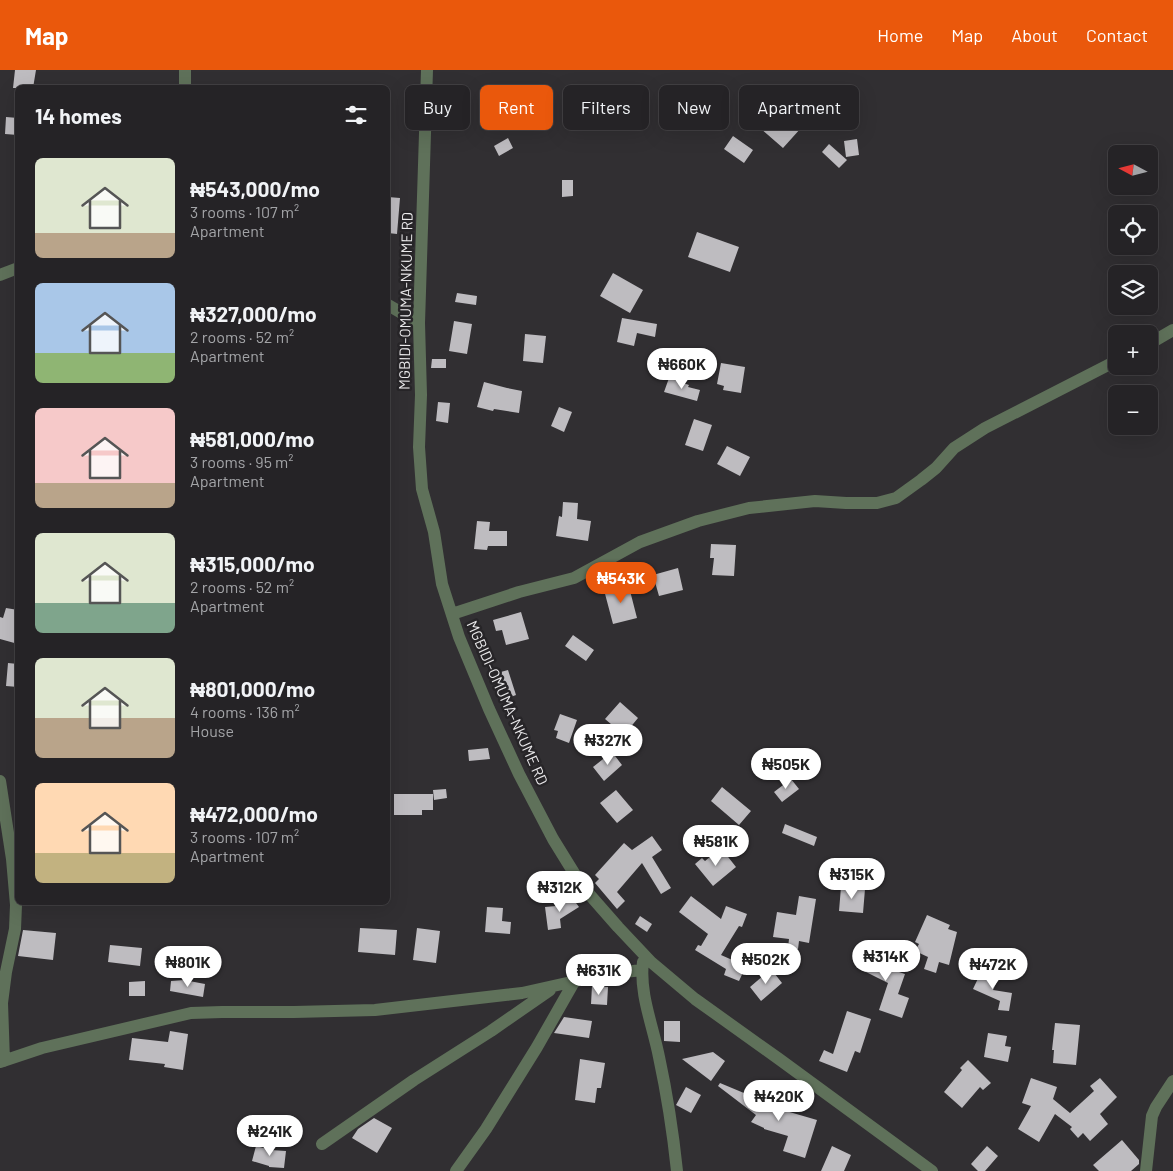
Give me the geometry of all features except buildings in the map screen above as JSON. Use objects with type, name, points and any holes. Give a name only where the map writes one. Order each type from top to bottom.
[{"type":"street","points":[[185,70],[185,85]]},
{"type":"street","name":"MGBIDI-OMUMA-NKUME RD","points":[[427,70],[419,323],[421,395],[419,447],[422,489],[434,532],[442,584],[459,637],[518,774],[553,839],[582,886],[618,928],[644,954],[695,999],[932,1171]]},
{"type":"street","points":[[0,276],[15,269]]},
{"type":"street","points":[[390,306],[419,323]]},
{"type":"street","points":[[1158,339],[1173,330]]},
{"type":"street","points":[[452,614],[519,592],[574,578],[640,542],[698,521],[749,508],[815,501],[877,503],[896,498],[936,468],[954,448],[985,428],[1108,365]]},
{"type":"street","points":[[0,781],[12,859],[15,894]]},
{"type":"street","points":[[16,905],[15,929],[2,1003],[2,1062],[42,1048],[191,1013],[375,1010],[522,993],[607,974],[642,970]]},
{"type":"street","points":[[644,954],[642,970],[645,998],[660,1058],[677,1171]]},
{"type":"street","points":[[456,1171],[486,1129],[538,1047],[574,982]]},
{"type":"street","points":[[322,1144],[414,1080],[491,1031],[554,986]]},
{"type":"street","points":[[1146,1171],[1152,1116],[1173,1081]]}]
